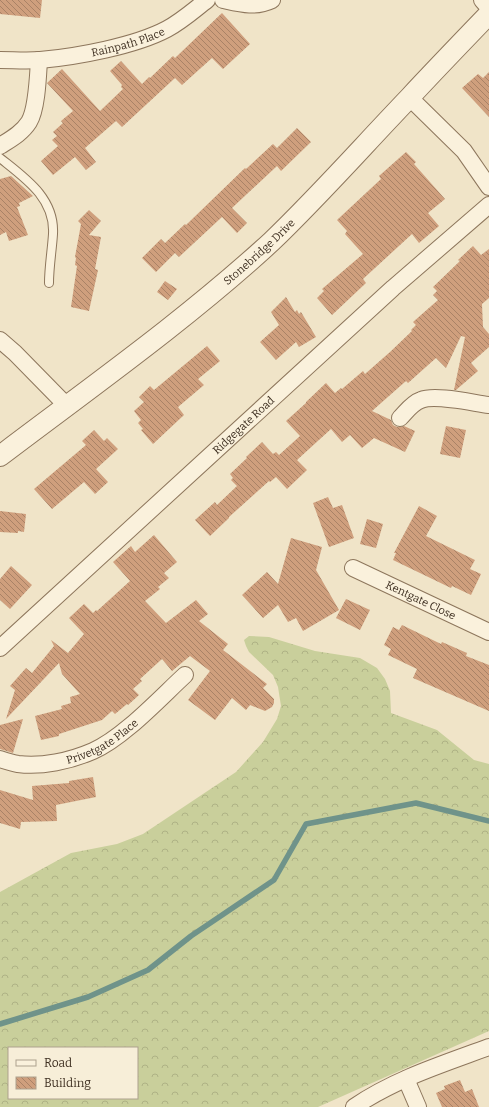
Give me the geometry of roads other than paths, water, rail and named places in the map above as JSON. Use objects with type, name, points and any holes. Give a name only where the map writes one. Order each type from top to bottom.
[{"type":"street","name":"Rainpath Place","points":[[0,60],[39,60],[94,52],[143,40],[166,30],[183,19],[206,0]]},
{"type":"street","points":[[224,0],[238,4],[256,5],[272,0]]},
{"type":"street","points":[[482,0],[489,8]]},
{"type":"street","name":"Stonebridge Drive","points":[[0,456],[151,342],[213,292],[269,243],[328,186],[409,97],[489,14]]},
{"type":"street","points":[[0,146],[16,136],[30,122],[34,107],[39,60]]},
{"type":"street","points":[[409,97],[464,151],[489,187]]},
{"type":"street","name":"Ridgegate Road","points":[[0,648],[393,288],[489,205]]},
{"type":"street","points":[[0,340],[15,353],[67,406]]},
{"type":"street","points":[[400,418],[410,407],[421,400],[434,398],[489,405]]},
{"type":"street","name":"Kentgate Close","points":[[353,568],[489,632]]},
{"type":"street","name":"Privetgate Place","points":[[0,759],[17,764],[42,764],[73,758],[94,751],[131,725],[185,675]]},
{"type":"street","points":[[354,1107],[370,1096],[432,1067],[488,1048]]},
{"type":"street","points":[[406,1079],[418,1107]]},
{"type":"lane","points":[[0,158],[37,189],[42,195],[47,206],[53,229],[49,283]]},
{"type":"waterway","points":[[0,1024],[88,997],[148,970],[191,936],[274,880],[306,824],[416,803],[489,821]]}]
